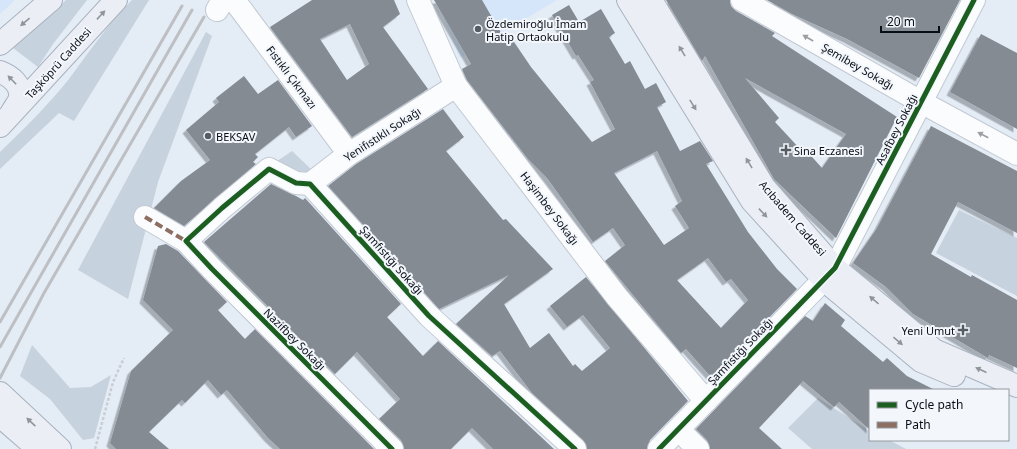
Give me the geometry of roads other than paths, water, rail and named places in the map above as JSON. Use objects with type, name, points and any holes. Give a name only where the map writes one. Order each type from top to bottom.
[{"type":"main road","points":[[0,44],[51,0]]},
{"type":"main road","name":"Taşköprü Caddesi","points":[[5,121],[39,82],[116,0]]},
{"type":"main road","name":"Acıbadem Caddesi","points":[[628,0],[752,201],[921,361],[987,389]]},
{"type":"main road","name":"Acıbadem Caddesi","points":[[651,0],[764,187],[830,274],[934,350],[1017,386]]},
{"type":"main road","points":[[0,72],[12,77],[18,88],[20,98],[5,121]]},
{"type":"main road","points":[[0,393],[60,449]]},
{"type":"main road","points":[[0,416],[38,449]]},
{"type":"street","name":"Haşimbey Sokağı","points":[[418,0],[456,86],[618,297],[706,401]]},
{"type":"street","name":"Şemibey Sokağı","points":[[742,0],[921,102],[1017,154]]},
{"type":"street","name":"Asafbey Sokağı","points":[[830,274],[974,0]]},
{"type":"street","name":"Fıstıklı Çıkmazı","points":[[225,3],[349,154]]},
{"type":"street","name":"Yenifıstıklı Sokağı","points":[[310,184],[349,154],[456,86]]},
{"type":"street","points":[[186,241],[222,208],[269,169],[296,183],[310,184]]},
{"type":"street","name":"Şamfıstığı Sokağı","points":[[310,184],[429,316],[575,449]]},
{"type":"street","name":"Nazifbey Sokağı","points":[[146,217],[186,241],[212,270],[392,449]]},
{"type":"street","name":"Şamfıstığı Sokağı","points":[[659,449],[830,274]]},
{"type":"street","points":[[679,430],[698,449]]},
{"type":"railway","points":[[0,322],[182,6]]},
{"type":"railway","points":[[0,347],[192,10]]},
{"type":"railway","points":[[0,378],[44,293],[204,17]]},
{"type":"place","name":"Özdemiroğlu İmam Hatip Ortaokulu","points":[[478,29]]},
{"type":"place","name":"BEKSAV","points":[[208,136]]},
{"type":"place","name":"Sina Eczanesi","points":[[786,150]]},
{"type":"place","name":"Yeni Umut","points":[[963,330]]}]
